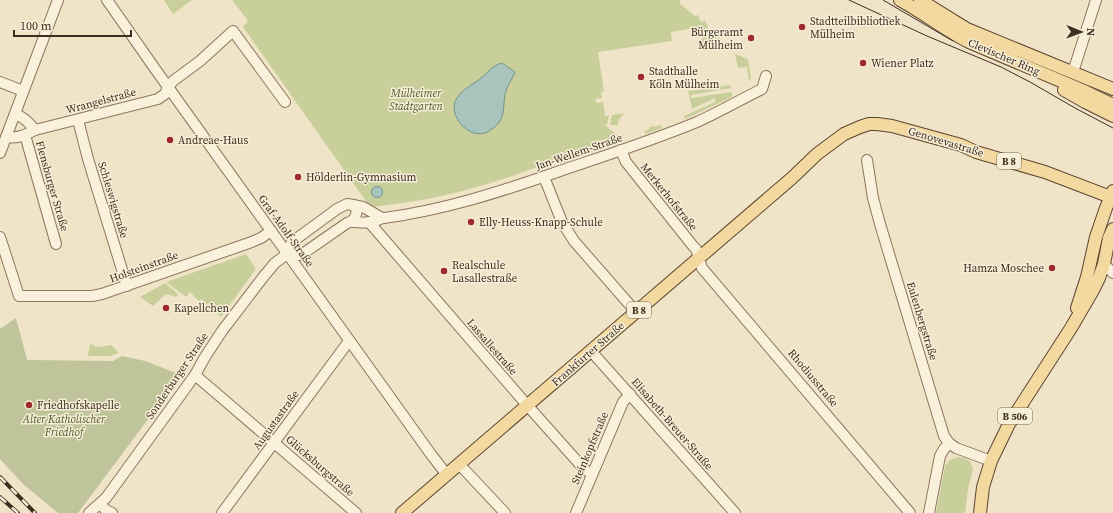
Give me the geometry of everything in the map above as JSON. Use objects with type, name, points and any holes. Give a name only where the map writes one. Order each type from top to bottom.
[{"type":"main road","name":"Clevischer Ring","points":[[900,0],[969,42],[1082,90],[1113,105]]},
{"type":"main road","points":[[920,0],[950,18]]},
{"type":"main road","points":[[934,0],[950,18]]},
{"type":"main road","name":"Clevischer Ring","points":[[950,18],[979,35],[1113,89]]},
{"type":"main road","points":[[1022,65],[1085,102],[1113,116]]},
{"type":"main road","name":"Genovevastraße","points":[[869,124],[892,126],[961,145],[976,152],[1052,174],[1112,196]]},
{"type":"main road","name":"Frankfurter Straße","points":[[402,513],[792,178],[830,143],[850,131],[869,124]]},
{"type":"main road","points":[[1111,234],[1108,226],[1112,196]]},
{"type":"main road","name":"B 506","points":[[1071,328],[1087,277],[1096,237],[1112,196]]},
{"type":"main road","name":"B 506","points":[[980,513],[983,487],[991,461],[1010,424],[1092,292],[1104,264],[1111,234]]},
{"type":"street","points":[[0,153],[58,0]]},
{"type":"street","name":"Graf-Adolf-Straße","points":[[107,0],[287,254],[447,475]]},
{"type":"street","points":[[1073,72],[1096,0]]},
{"type":"street","name":"Wrangelstraße","points":[[6,137],[12,138],[24,135],[35,130],[158,99],[165,94],[173,81],[200,61],[234,31],[285,102]]},
{"type":"street","name":"Jan-Wellem-Straße","points":[[352,222],[373,222],[382,218],[457,204],[496,193],[621,150],[689,125],[724,109],[762,89],[766,76]]},
{"type":"street","points":[[0,82],[24,91]]},
{"type":"street","points":[[15,114],[22,116],[35,130]]},
{"type":"street","name":"Schleswigstraße","points":[[78,120],[88,159],[127,286]]},
{"type":"street","name":"Flensburger Straße","points":[[24,135],[56,244]]},
{"type":"street","name":"Merkerhofstraße","points":[[621,150],[626,162],[693,246],[699,258]]},
{"type":"street","name":"Eulenbergstraße","points":[[867,160],[873,198],[880,224],[944,436],[949,443]]},
{"type":"street","points":[[544,177],[562,222],[574,241],[636,312]]},
{"type":"street","name":"Sonderburger Straße","points":[[89,513],[106,498],[195,375],[222,331],[275,263],[287,254],[292,242],[337,209],[347,204],[353,205]]},
{"type":"street","points":[[353,205],[363,207],[382,218],[378,223],[378,232]]},
{"type":"street","points":[[287,254],[301,255],[347,223],[352,222],[358,210],[353,205]]},
{"type":"street","name":"Lassallestraße","points":[[369,222],[585,470],[592,473]]},
{"type":"street","name":"Holsteinstraße","points":[[0,237],[19,296],[92,296],[127,286],[261,238],[271,231]]},
{"type":"street","name":"Rhodiusstraße","points":[[699,258],[702,268],[910,513]]},
{"type":"street","points":[[1104,264],[1113,273]]},
{"type":"street","name":"Augustastraße","points":[[222,513],[350,341]]},
{"type":"street","name":"Elisabeth-Breuer-Straße","points":[[591,351],[735,513]]},
{"type":"street","name":"Glücksburgstraße","points":[[195,375],[356,513]]},
{"type":"street","name":"Steinkopfstraße","points":[[576,513],[623,402],[630,394]]},
{"type":"street","points":[[929,513],[940,456],[949,443],[956,448],[991,461]]},
{"type":"street","points":[[459,464],[505,513]]},
{"type":"street","points":[[100,504],[112,513]]},
{"type":"green space","points":[[164,0],[192,0],[173,14]]},
{"type":"green space","name":"Mülheimer Stadtgarten","points":[[232,0],[680,0],[680,4],[695,16],[698,15],[701,22],[705,20],[709,30],[720,36],[722,48],[704,51],[700,27],[671,32],[672,41],[598,52],[604,91],[601,92],[602,98],[595,99],[597,103],[603,102],[605,116],[609,115],[607,125],[605,125],[619,137],[611,140],[613,145],[560,164],[556,160],[467,190],[423,200],[370,207],[243,27],[248,21]]},
{"type":"green space","points":[[735,54],[748,59],[751,78],[749,81],[747,67],[738,68]]},
{"type":"green space","points":[[731,85],[731,88],[691,95],[691,98],[732,92],[732,97],[685,119],[684,116],[715,102],[715,98],[692,109],[688,91]]},
{"type":"green space","points":[[627,113],[621,117],[618,125],[610,125],[612,115]]},
{"type":"green space","points":[[661,125],[662,128],[645,134],[644,131],[649,129],[649,127]]},
{"type":"green space","points":[[246,254],[256,269],[221,317],[201,299],[199,301],[190,292],[186,297],[166,282]]},
{"type":"green space","points":[[165,283],[178,294],[176,297],[166,294],[153,306],[140,297]]},
{"type":"green space","name":"Alter Katholischer Friedhof","points":[[16,318],[27,360],[113,361],[122,356],[145,361],[181,375],[78,513],[58,513],[23,484],[0,459],[0,329]]},
{"type":"green space","points":[[90,344],[98,347],[111,345],[119,353],[110,356],[88,356]]},
{"type":"green space","points":[[959,457],[970,461],[973,469],[968,489],[965,513],[936,513],[945,466],[954,458]]},
{"type":"water","points":[[502,63],[515,72],[506,92],[502,117],[493,128],[484,133],[476,134],[462,126],[455,112],[454,105],[459,95],[498,64]]},
{"type":"water","points":[[375,187],[379,187],[381,188],[381,196],[375,197],[372,194],[372,190]]},
{"type":"tram line","points":[[849,0],[927,36],[1001,67],[1113,128]]},
{"type":"tram line","points":[[883,0],[953,41]]},
{"type":"railway","points":[[0,477],[35,513]]},
{"type":"railway","points":[[0,497],[18,513]]},
{"type":"place","name":"Stadtteilbibliothek Mülheim","points":[[802,27]]},
{"type":"place","name":"Bürgeramt Mülheim","points":[[751,38]]},
{"type":"place","name":"Wiener Platz","points":[[863,63]]},
{"type":"place","name":"Stadthalle Köln Mülheim","points":[[641,77]]},
{"type":"place","name":"Andreae-Haus","points":[[170,140]]},
{"type":"place","name":"Hölderlin-Gymnasium","points":[[298,177]]},
{"type":"place","name":"Elly-Heuss-Knapp-Schule","points":[[471,222]]},
{"type":"place","name":"Hamza Moschee","points":[[1052,268]]},
{"type":"place","name":"Realschule Lasallestraße","points":[[444,271]]},
{"type":"place","name":"Kapellchen","points":[[166,308]]},
{"type":"place","name":"Friedhofskapelle","points":[[29,405]]}]
